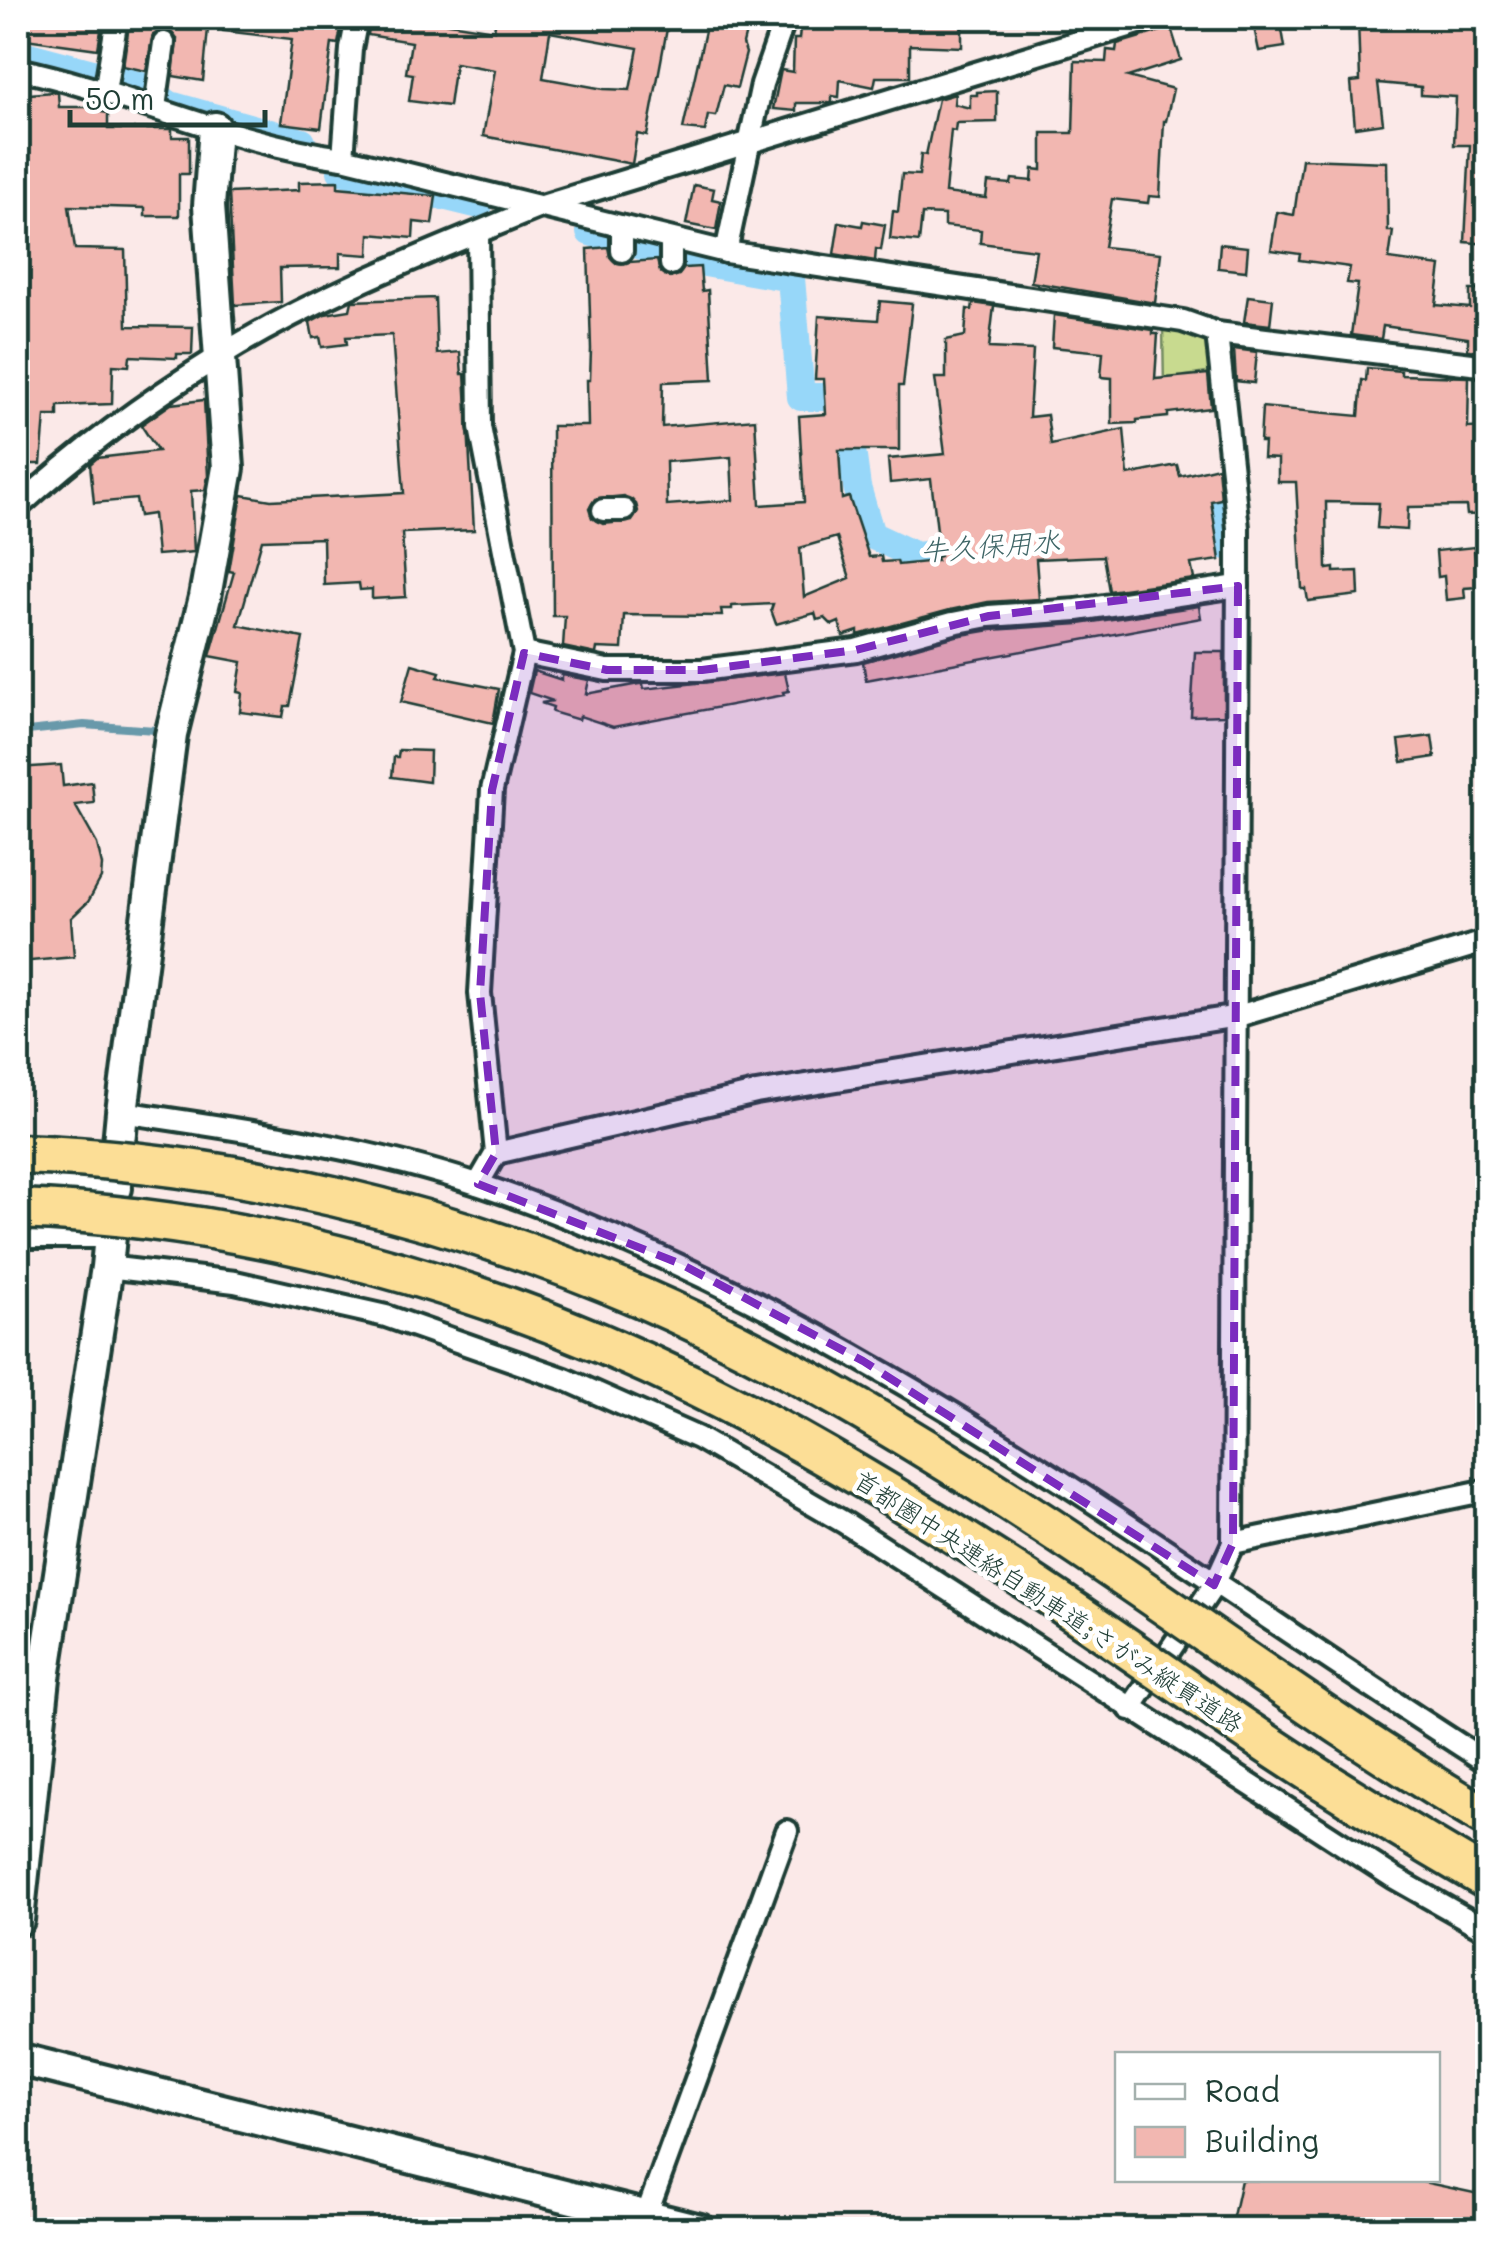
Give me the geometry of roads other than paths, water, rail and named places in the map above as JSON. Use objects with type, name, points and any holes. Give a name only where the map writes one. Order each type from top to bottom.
[{"type":"highway","points":[[18,1154],[139,1163],[304,1189],[475,1236],[640,1298],[795,1373],[917,1444],[1036,1518],[1304,1702],[1488,1818]]},
{"type":"highway","name":"首都圏中央連絡自動車道;さがみ縦貫道路","points":[[18,1209],[138,1220],[296,1246],[463,1291],[619,1352],[765,1422],[885,1491],[1002,1564],[1273,1748],[1488,1880]]},
{"type":"street","points":[[107,82],[116,18]]},
{"type":"street","points":[[343,158],[351,49],[358,18]]},
{"type":"street","points":[[726,252],[762,84],[785,18]]},
{"type":"street","points":[[1081,18],[1087,38]]},
{"type":"street","points":[[18,507],[69,460],[219,356],[326,299],[478,233],[542,206],[1155,18]]},
{"type":"street","points":[[156,99],[164,43]]},
{"type":"street","points":[[18,69],[107,82],[156,99],[215,128],[302,153],[343,158],[542,206],[622,238],[671,249],[726,252],[1183,321],[1218,333],[1488,366]]},
{"type":"street","points":[[18,1920],[44,1678],[107,1267],[122,1112],[171,735],[205,597],[228,468],[209,206],[215,128]]},
{"type":"street","points":[[478,233],[480,428],[524,653],[492,790],[481,1002],[496,1152],[478,1184]]},
{"type":"street","points":[[1130,1708],[1214,1585],[1233,1543],[1238,528],[1218,333]]},
{"type":"street","points":[[524,653],[606,670],[702,670],[856,650],[989,616],[1077,610],[1238,586]]},
{"type":"street","points":[[496,1152],[756,1093],[1238,1016],[1488,941]]},
{"type":"street","points":[[122,1112],[337,1148],[478,1184],[681,1264],[863,1361],[1082,1494],[1488,1763]]},
{"type":"street","points":[[18,1184],[116,1188]]},
{"type":"street","points":[[18,1232],[109,1232]]},
{"type":"street","points":[[107,1267],[235,1282],[386,1316],[565,1380],[698,1438],[845,1523],[1393,1877],[1488,1932]]},
{"type":"street","points":[[1233,1543],[1488,1490]]},
{"type":"street","points":[[646,2216],[787,1831]]},
{"type":"street","points":[[18,2059],[700,2230]]},
{"type":"waterway","name":"牛久保用水","points":[[18,53],[145,87],[170,105],[302,142]]},
{"type":"waterway","name":"牛久保用水","points":[[341,171],[479,205]]},
{"type":"waterway","name":"牛久保用水","points":[[590,232],[705,263],[791,278],[801,397],[845,397],[857,487],[871,535],[916,556],[975,550]]},
{"type":"waterway","name":"牛久保用水","points":[[1175,519],[1216,509],[1226,515],[1227,546]]},
{"type":"waterway","points":[[18,732],[84,725],[155,730]]}]
